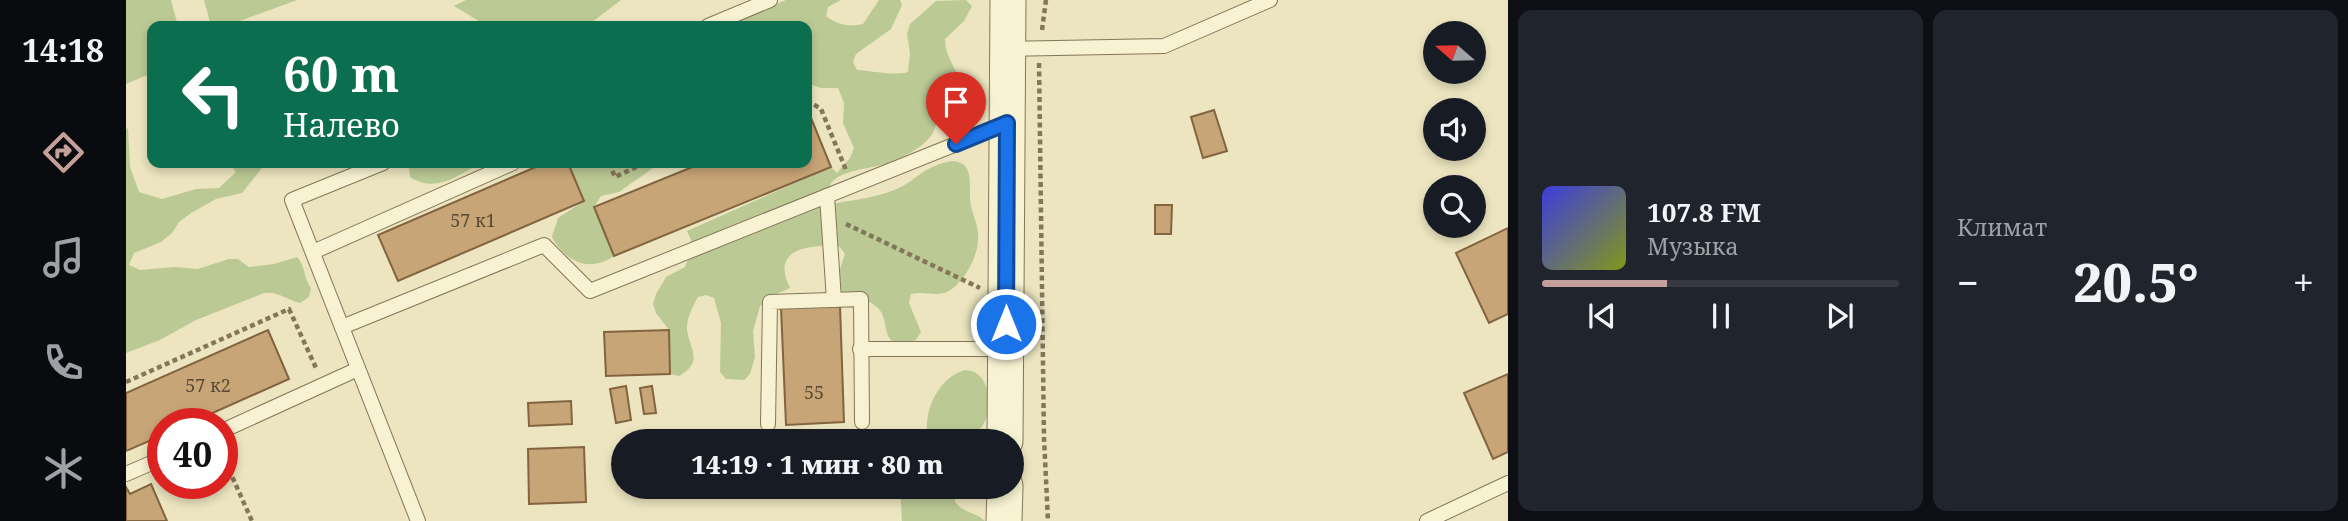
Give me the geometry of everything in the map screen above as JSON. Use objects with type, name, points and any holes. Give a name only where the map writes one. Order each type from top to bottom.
[{"type":"street","points":[[1005,429],[1007,123],[1023,49],[1008,0]]},
{"type":"street","points":[[1004,521],[1005,499]]},
{"type":"lane","points":[[720,21],[769,0]]},
{"type":"lane","points":[[1023,49],[1164,46],[1261,2]]},
{"type":"lane","points":[[342,327],[544,245],[590,291],[1007,123]]},
{"type":"lane","points":[[371,168],[292,200],[418,521]]},
{"type":"lane","points":[[313,252],[502,168]]},
{"type":"lane","points":[[827,196],[834,300]]},
{"type":"lane","points":[[768,424],[770,302],[861,299],[862,422]]},
{"type":"lane","points":[[860,349],[1005,349]]},
{"type":"lane","points":[[238,424],[358,369]]},
{"type":"lane","points":[[126,474],[147,465]]},
{"type":"lane","points":[[1427,521],[1508,483]]},
{"type":"path","points":[[1046,0],[1023,49],[1048,521]]},
{"type":"path","points":[[812,103],[821,109],[847,173],[827,196]]},
{"type":"path","points":[[611,168],[615,177],[634,168]]},
{"type":"path","points":[[829,216],[981,289]]},
{"type":"path","points":[[126,382],[289,309],[324,385]]},
{"type":"path","points":[[238,490],[252,521]]},
{"type":"green space","points":[[126,0],[171,0],[177,21],[147,21],[147,75],[126,84]]},
{"type":"green space","points":[[204,0],[297,0],[240,21],[210,21]]},
{"type":"green space","points":[[466,0],[621,0],[594,21],[479,21],[454,6]]},
{"type":"green space","points":[[786,0],[841,0],[828,7],[826,16],[843,24],[863,24],[879,0],[900,0],[902,5],[891,29],[856,54],[853,62],[857,70],[903,73],[908,72],[910,53],[907,34],[910,24],[936,1],[966,0],[972,6],[964,21],[945,39],[948,55],[961,84],[963,100],[958,106],[940,105],[933,133],[916,149],[885,164],[836,178],[830,184],[828,193],[831,204],[868,198],[903,186],[926,170],[951,161],[961,163],[967,169],[970,202],[977,229],[975,256],[963,278],[947,292],[911,294],[909,303],[921,332],[916,340],[896,343],[891,340],[878,308],[861,299],[842,295],[839,272],[845,254],[839,246],[805,248],[789,257],[785,264],[785,275],[790,288],[774,295],[760,306],[753,331],[755,357],[750,374],[744,380],[726,379],[720,372],[721,323],[714,298],[706,295],[698,297],[688,321],[687,330],[694,355],[691,366],[679,376],[670,374],[669,330],[656,313],[653,304],[666,277],[685,267],[692,249],[687,231],[831,167],[837,173],[850,158],[854,148],[843,123],[844,103],[838,88],[812,85],[812,21],[736,21]]},
{"type":"green space","points":[[128,128],[130,167],[139,192],[162,199],[196,189],[219,188],[236,172],[233,168],[262,168],[242,193],[216,199],[191,213],[161,242],[134,253],[129,265],[140,270],[174,267],[198,269],[229,259],[238,259],[249,267],[274,264],[297,257],[311,288],[309,297],[300,303],[274,293],[264,293],[196,320],[160,340],[126,353]]},
{"type":"green space","points":[[409,168],[473,168],[438,183],[429,184],[410,177]]},
{"type":"green space","points":[[570,168],[653,168],[619,192],[601,196],[594,207],[614,256],[596,264],[587,264],[571,258],[552,237],[558,218],[584,201]]},
{"type":"green space","points":[[965,370],[973,372],[985,383],[989,400],[983,425],[979,429],[927,429],[927,419],[934,398],[939,389],[955,374]]},
{"type":"green space","points":[[901,499],[955,499],[962,508],[985,521],[902,521]]},
{"type":"building","points":[[1214,110],[1227,151],[1203,158],[1191,117]]},
{"type":"building","points":[[812,120],[831,167],[614,256],[594,207],[690,168],[812,168]]},
{"type":"building","points":[[533,168],[570,168],[584,201],[398,281],[378,235]]},
{"type":"building","points":[[1155,205],[1172,205],[1171,234],[1155,234]]},
{"type":"building","points":[[1508,228],[1508,314],[1489,323],[1456,253]]},
{"type":"building","points":[[840,306],[844,422],[786,425],[781,308]]},
{"type":"building","points":[[268,330],[289,379],[224,408],[147,408],[147,442],[126,451],[126,393]]},
{"type":"building","points":[[669,330],[670,374],[606,376],[604,332]]},
{"type":"building","points":[[1508,374],[1508,452],[1493,459],[1464,393]]},
{"type":"building","points":[[626,386],[631,420],[616,423],[610,389]]},
{"type":"building","points":[[652,386],[656,413],[644,414],[640,388]]},
{"type":"building","points":[[571,401],[572,424],[529,426],[528,403]]},
{"type":"building","points":[[584,447],[586,502],[529,504],[528,449]]},
{"type":"building","points":[[147,486],[147,499],[157,499],[167,521],[126,521],[126,487],[130,494]]},
{"type":"route","points":[[956,144],[1007,123],[1006,324]]}]
